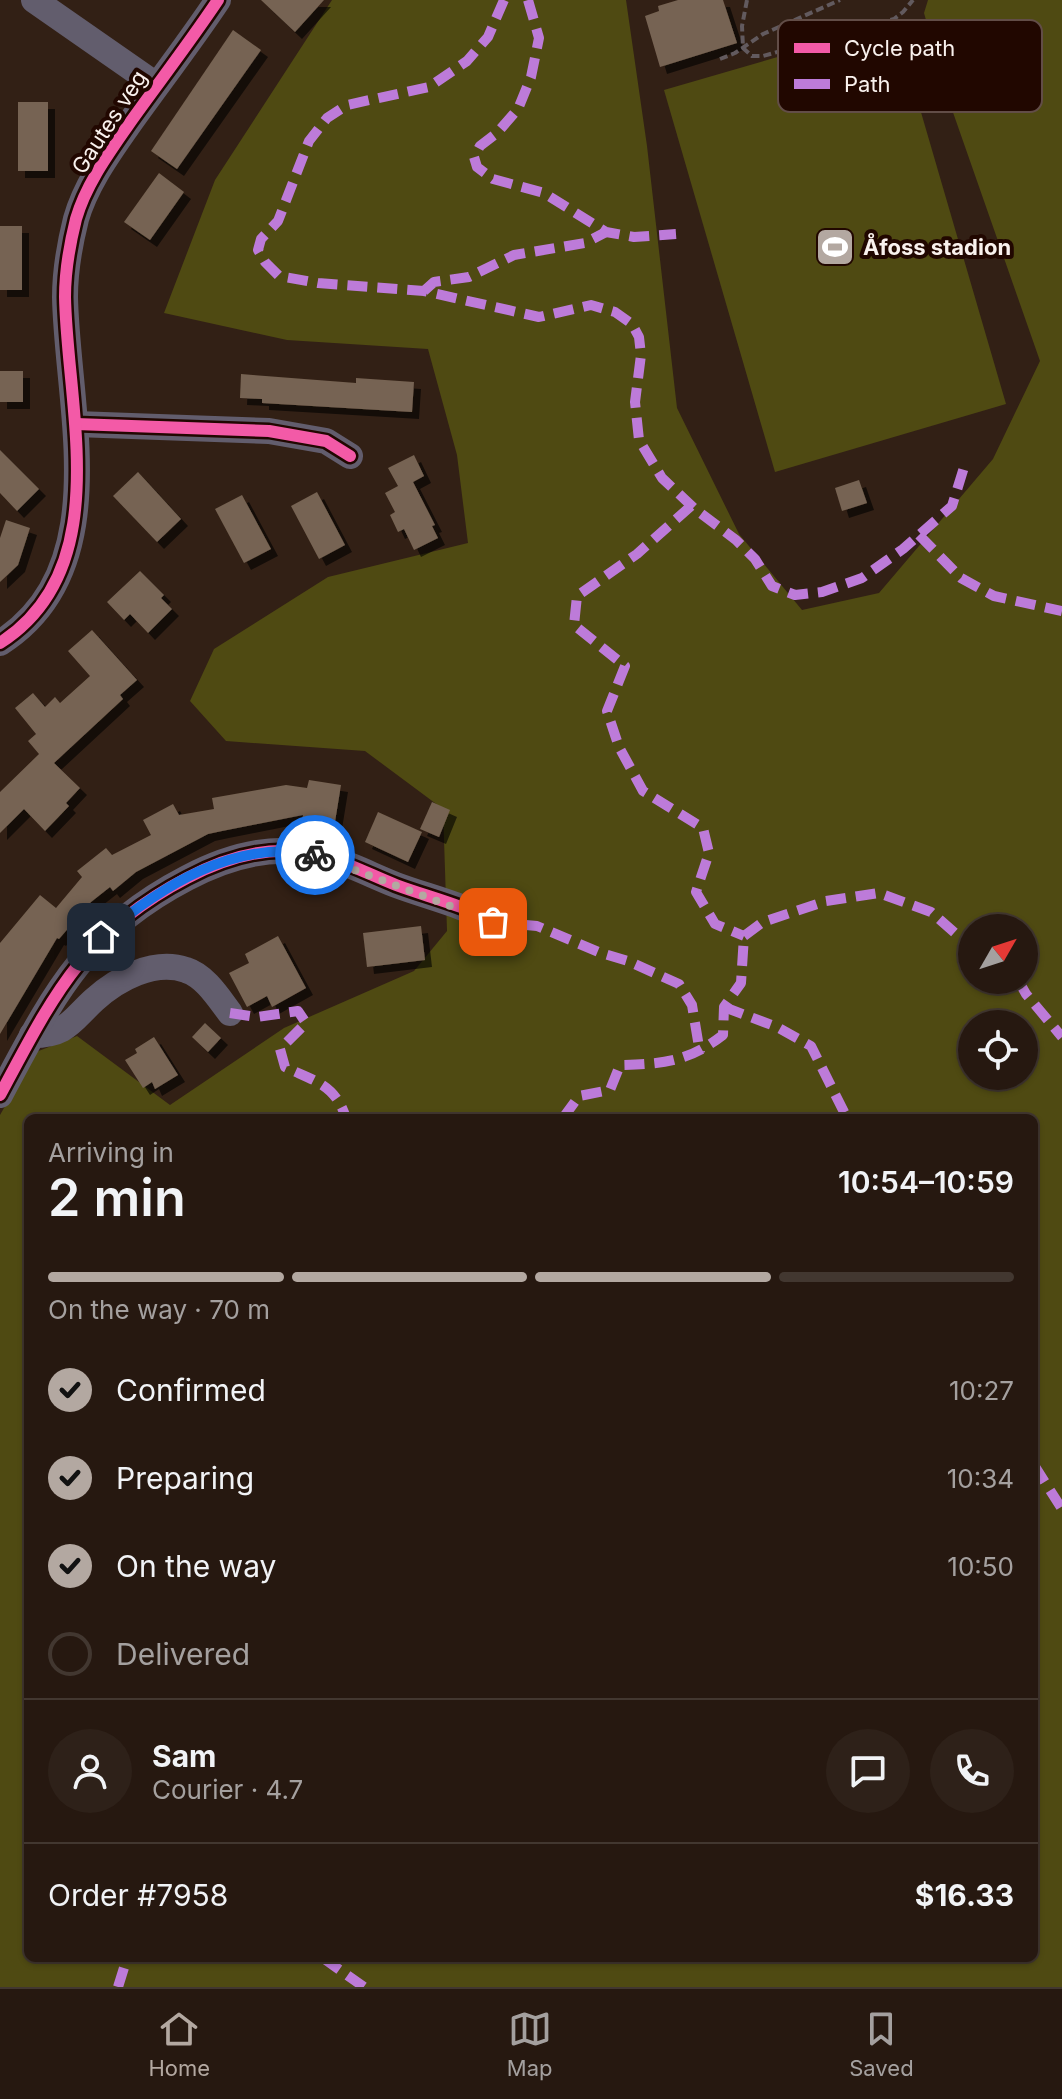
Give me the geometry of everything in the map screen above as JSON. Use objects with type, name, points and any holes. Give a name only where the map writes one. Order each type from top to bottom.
[{"type":"street","points":[[34,0],[156,85]]},
{"type":"street","name":"Gautes veg","points":[[0,643],[23,626],[50,591],[67,552],[73,525],[77,482],[76,424],[65,293],[77,218],[101,166],[218,0]]},
{"type":"street","points":[[76,424],[269,431],[326,441],[350,456]]},
{"type":"street","points":[[0,1095],[61,986],[101,937],[164,890],[198,872],[238,857],[266,851],[295,851],[326,857],[493,922]]},
{"type":"street","points":[[32,1035],[51,1035],[61,1030],[110,986],[129,976],[168,967],[186,970],[202,980],[230,1013]]},
{"type":"path","points":[[747,0],[742,26],[743,48],[752,56],[778,52]]},
{"type":"path","points":[[795,20],[840,0]]},
{"type":"path","points":[[890,20],[913,0]]},
{"type":"path","points":[[720,59],[778,27]]},
{"type":"shaded area","points":[[332,0],[626,0],[647,146],[677,408],[739,534],[802,610],[879,593],[993,459],[1040,361],[953,112],[1042,112],[1042,20],[926,20],[924,13],[928,0],[1062,0],[1062,1987],[0,1987],[0,1115],[36,1052],[77,1036],[170,1105],[284,1028],[414,971],[447,931],[443,809],[365,751],[226,741],[190,701],[214,649],[328,577],[468,543],[457,455],[428,349],[287,340],[164,313],[215,180]]},
{"type":"shaded area","name":"Åfoss stadion","points":[[778,57],[778,112],[921,112],[1006,404],[775,472],[664,90]]},
{"type":"building","points":[[261,0],[324,0],[295,32]]},
{"type":"building","points":[[678,0],[723,0],[737,43],[660,67],[645,16],[659,11],[658,6]]},
{"type":"building","points":[[233,30],[261,50],[177,169],[151,151]]},
{"type":"building","points":[[18,102],[48,102],[48,171],[18,171]]},
{"type":"building","points":[[159,173],[184,192],[150,240],[124,222]]},
{"type":"building","points":[[0,226],[22,226],[22,290],[0,290]]},
{"type":"building","points":[[0,371],[23,371],[23,402],[0,402]]},
{"type":"building","points":[[241,374],[356,383],[356,378],[414,382],[412,412],[262,403],[262,399],[240,398]]},
{"type":"building","points":[[0,450],[39,489],[17,511],[0,493]]},
{"type":"building","points":[[414,455],[424,476],[413,482],[435,525],[432,526],[438,538],[414,550],[404,529],[398,532],[390,515],[395,512],[385,493],[398,486],[388,468]]},
{"type":"building","points":[[138,472],[181,519],[157,542],[113,496]]},
{"type":"building","points":[[859,480],[867,503],[842,511],[835,488]]},
{"type":"building","points":[[317,492],[345,545],[319,559],[291,506]]},
{"type":"building","points":[[242,495],[271,549],[244,563],[215,509]]},
{"type":"building","points":[[6,520],[30,528],[18,565],[0,582],[0,538]]},
{"type":"building","points":[[140,571],[164,595],[161,598],[172,609],[148,633],[130,614],[124,620],[107,602]]},
{"type":"building","points":[[92,630],[137,680],[120,695],[123,699],[54,763],[80,788],[66,803],[69,806],[45,831],[24,809],[0,833],[0,792],[39,754],[28,741],[36,734],[15,708],[33,693],[45,707],[55,697],[60,703],[90,676],[68,651]]},
{"type":"building","points":[[309,780],[341,785],[334,828],[328,825],[326,832],[301,828],[303,815],[208,834],[136,872],[113,891],[110,887],[57,938],[0,1034],[0,943],[40,895],[56,908],[82,877],[77,871],[106,848],[112,855],[151,835],[143,820],[173,804],[179,815],[214,809],[212,798],[286,785],[307,788]]},
{"type":"building","points":[[432,802],[450,810],[439,837],[420,829]]},
{"type":"building","points":[[378,812],[422,832],[408,862],[365,842]]},
{"type":"building","points":[[421,926],[425,960],[367,967],[363,933]]},
{"type":"building","points":[[278,936],[306,988],[272,1007],[267,996],[247,1007],[229,973],[249,963],[245,954]]},
{"type":"building","points":[[205,1023],[221,1038],[208,1052],[192,1037]]},
{"type":"building","points":[[154,1037],[178,1075],[155,1089],[152,1082],[143,1088],[125,1060],[137,1053],[135,1049]]},
{"type":"marked path","points":[[504,0],[488,37],[467,61],[429,87],[347,105],[327,118],[309,141],[278,221],[261,239],[258,250],[265,262],[279,276],[318,283],[424,291],[539,317],[591,305],[615,312],[632,324],[639,337],[641,355],[635,402],[639,440],[662,478],[695,509],[736,540],[755,559],[772,586],[795,595],[822,592],[862,578],[903,549],[952,506],[965,464]]},
{"type":"marked path","points":[[528,0],[539,38],[531,77],[518,109],[497,133],[480,146],[474,157],[477,167],[493,179],[544,193],[606,232],[634,237],[676,234]]},
{"type":"marked path","points":[[424,291],[434,282],[469,277],[514,255],[585,243],[606,232]]},
{"type":"marked path","points":[[691,506],[637,554],[577,596],[574,625],[625,666],[607,711],[619,747],[643,791],[703,828],[709,853],[696,892],[715,924],[744,936]]},
{"type":"marked path","points":[[919,535],[961,578],[994,596],[1062,611]]},
{"type":"marked path","points":[[566,1114],[579,1096],[610,1090],[620,1065],[674,1060],[698,1051],[723,1035],[724,1007],[741,983],[744,936],[763,922],[826,901],[879,893],[931,912],[958,935]]},
{"type":"marked path","points":[[493,922],[537,926],[679,984],[692,1005],[700,1053]]},
{"type":"marked path","points":[[1026,994],[1062,1037]]},
{"type":"marked path","points":[[724,1007],[777,1027],[811,1046],[845,1114]]},
{"type":"marked path","points":[[230,1013],[257,1017],[298,1011],[306,1023],[280,1049],[285,1067],[330,1091],[344,1114]]},
{"type":"marked path","points":[[1038,1471],[1062,1509]]},
{"type":"marked path","points":[[118,1987],[126,1962]]},
{"type":"marked path","points":[[329,1962],[364,1987]]},
{"type":"cycle path","points":[[0,643],[36,611],[59,573],[72,531],[77,484],[76,436],[65,287],[80,206],[114,146],[218,0]]},
{"type":"cycle path","points":[[76,424],[269,431],[326,441],[350,456]]},
{"type":"cycle path","points":[[0,1095],[55,997],[96,944],[151,899],[225,861],[278,851],[319,855],[493,922]]},
{"type":"way so far","points":[[315,855],[493,922]]},
{"type":"place","name":"Åfoss stadion","points":[[835,247]]},
{"type":"route","points":[[101,937],[164,890],[198,872],[238,857],[266,851],[315,855]]}]
